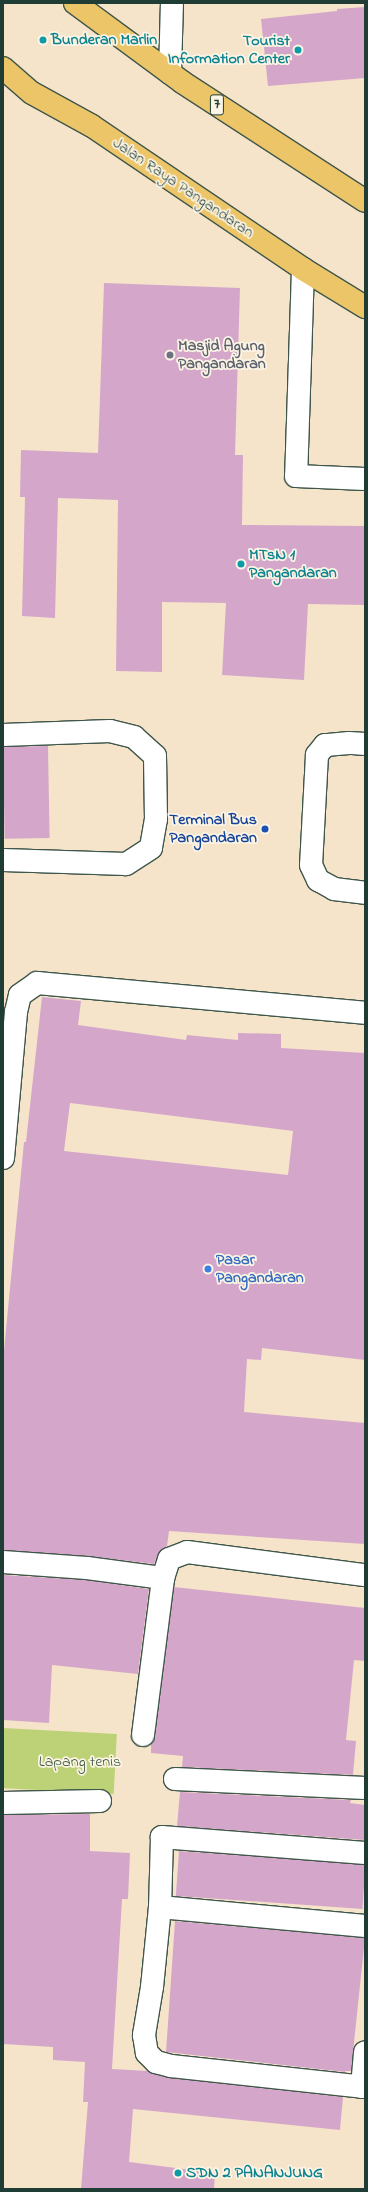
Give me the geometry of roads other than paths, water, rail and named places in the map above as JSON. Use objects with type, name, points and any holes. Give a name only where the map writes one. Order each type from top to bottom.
[{"type":"highway","name":"7","points":[[75,3],[170,73],[365,201]]},
{"type":"highway","name":"Jalan Raya Pangandaran","points":[[3,68],[32,93],[92,126],[303,269],[365,307]]},
{"type":"street","points":[[170,73],[172,3]]},
{"type":"street","points":[[303,269],[296,476],[365,480]]},
{"type":"street","points":[[3,735],[110,732],[134,736],[155,756],[156,819],[151,848],[126,864],[3,860]]},
{"type":"street","points":[[365,744],[349,743],[325,745],[317,755],[311,864],[318,880],[334,889],[365,893]]},
{"type":"street","points":[[3,1158],[8,1051],[20,995],[38,983],[365,1013]]},
{"type":"street","points":[[143,1735],[163,1578],[169,1559],[187,1552],[365,1576]]},
{"type":"street","points":[[3,1562],[87,1568],[163,1578]]},
{"type":"street","points":[[175,1779],[365,1788]]},
{"type":"street","points":[[3,1803],[100,1801]]},
{"type":"street","points":[[365,1853],[162,1837],[160,1907],[152,1987],[144,2035],[147,2053],[156,2062],[171,2066],[364,2087],[365,2052]]},
{"type":"street","points":[[160,1907],[365,1926]]},
{"type":"place","name":"Bunderan Marlin","points":[[43,40]]},
{"type":"place","name":"Tourist Information Center","points":[[298,50]]},
{"type":"place","name":"Masjid Agung Pangandaran","points":[[170,355]]},
{"type":"place","name":"MTsN 1 Pangandaran","points":[[241,564]]},
{"type":"place","name":"Terminal Bus Pangandaran","points":[[265,829]]},
{"type":"place","name":"Pasar Pangandaran","points":[[208,1269]]},
{"type":"place","name":"SDN 2 PANANJUNG","points":[[178,2173]]},
{"type":"park label","name":"Lapang tenis","points":[[80,1762]]}]
